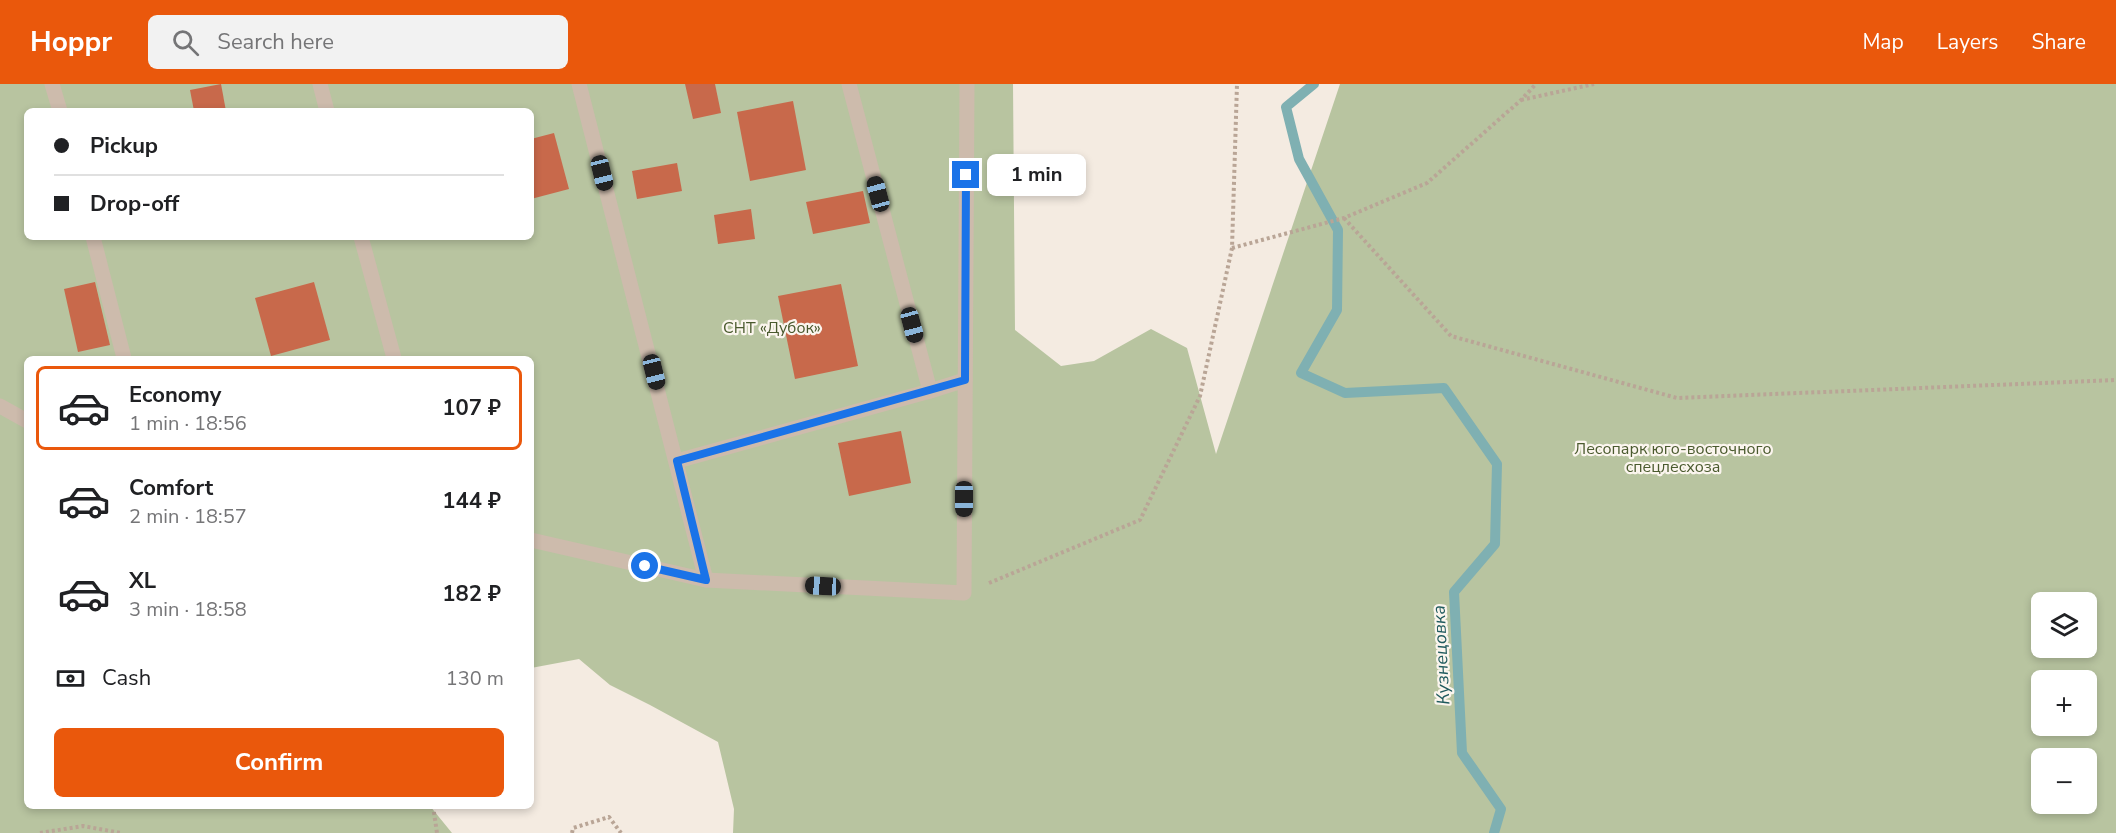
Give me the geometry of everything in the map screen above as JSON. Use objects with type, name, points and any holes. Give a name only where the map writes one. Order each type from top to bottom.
[{"type":"lane","points":[[52,84],[59,108]]},
{"type":"lane","points":[[320,84],[326,108]]},
{"type":"lane","points":[[579,84],[706,580]]},
{"type":"lane","points":[[849,84],[930,391]]},
{"type":"lane","points":[[534,541],[706,580],[964,594],[967,84]]},
{"type":"lane","points":[[94,240],[123,356]]},
{"type":"lane","points":[[362,240],[393,356]]},
{"type":"lane","points":[[677,461],[965,380]]},
{"type":"lane","points":[[0,406],[24,419]]},
{"type":"path","points":[[964,594],[1140,520],[1200,396],[1232,248],[1236,84]]},
{"type":"path","points":[[1232,248],[1344,218],[1427,183],[1536,84]]},
{"type":"path","points":[[1521,100],[1594,84]]},
{"type":"path","points":[[1344,218],[1451,336],[1677,398],[2116,380]]},
{"type":"path","points":[[433,809],[437,833]]},
{"type":"path","points":[[572,833],[573,828],[609,816],[621,833]]},
{"type":"path","points":[[40,833],[83,826],[121,833]]},
{"type":"green space","points":[[0,84],[1013,84],[1015,330],[1061,366],[1094,361],[1151,329],[1187,348],[1216,454],[1340,84],[2116,84],[2116,833],[733,833],[734,809],[718,742],[610,685],[579,659],[534,667],[534,356],[24,356],[24,809],[432,809],[452,833],[0,833]]},
{"type":"building","points":[[221,84],[225,108],[193,108],[190,90]]},
{"type":"building","points":[[685,84],[715,84],[721,113],[693,119]]},
{"type":"building","points":[[793,101],[806,170],[750,181],[737,112]]},
{"type":"building","points":[[554,133],[569,189],[534,198],[534,138]]},
{"type":"building","points":[[677,163],[682,191],[637,199],[632,171]]},
{"type":"building","points":[[863,191],[870,223],[813,234],[806,202]]},
{"type":"building","points":[[751,209],[755,239],[718,244],[714,215]]},
{"type":"building","points":[[95,282],[110,345],[78,352],[64,289]]},
{"type":"building","points":[[314,282],[330,340],[271,356],[255,298]]},
{"type":"building","points":[[841,284],[858,366],[795,379],[778,296]]},
{"type":"building","points":[[901,431],[911,483],[849,496],[838,443]]},
{"type":"waterway","name":"Кузнецовка","points":[[1314,84],[1286,107],[1299,159],[1338,230],[1337,310],[1301,373],[1345,393],[1444,388],[1497,464],[1495,544],[1454,592],[1462,753],[1501,809],[1494,833]]},
{"type":"route","points":[[645,566],[706,580],[677,461],[965,380],[966,175]]},
{"type":"park label","name":"СНТ «Дубок»","points":[[772,328]]},
{"type":"park label","name":"Лесопарк юго-восточного спецлесхоза","points":[[1673,458]]}]
